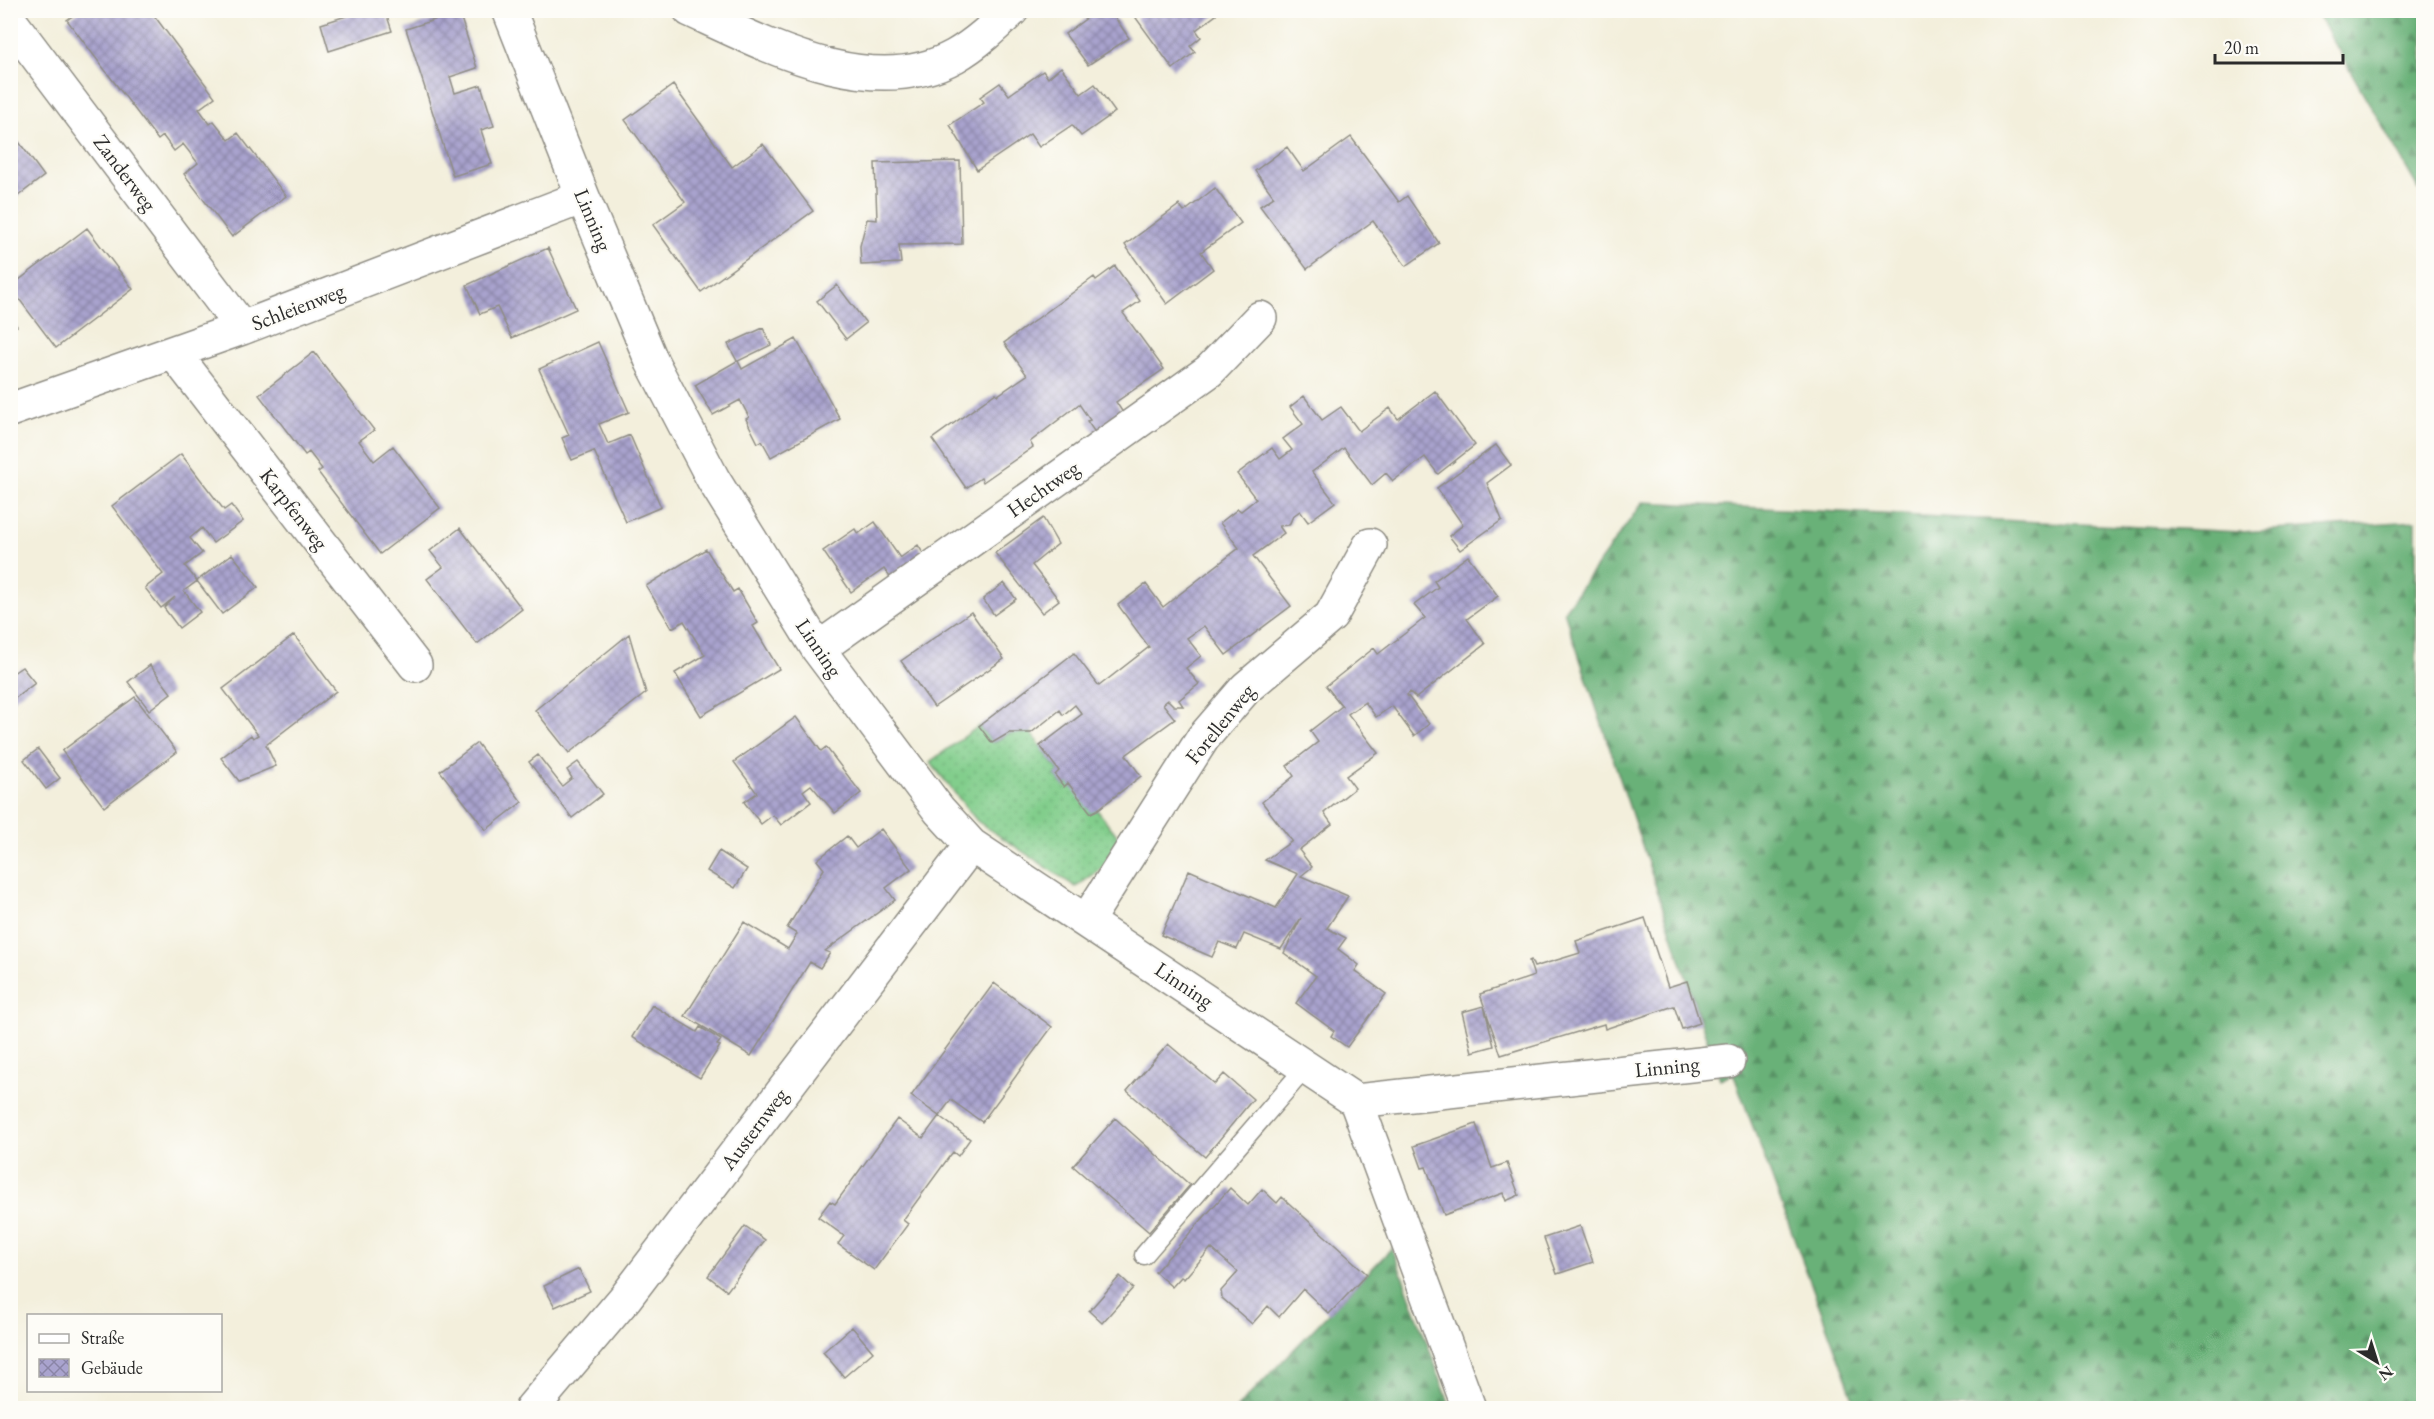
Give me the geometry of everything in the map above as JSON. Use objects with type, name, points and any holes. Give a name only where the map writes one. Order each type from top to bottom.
[{"type":"street","name":"Linning","points":[[509,10],[583,197],[652,362],[714,479],[818,649],[939,810],[971,845],[1087,920],[1136,965],[1306,1067],[1356,1101],[1728,1061]]},
{"type":"street","points":[[690,10],[791,54],[856,72],[886,73],[908,71],[953,57],[980,40],[1012,10]]},
{"type":"street","name":"Zanderweg","points":[[10,18],[242,328]]},
{"type":"street","name":"Schleienweg","points":[[10,410],[242,328],[583,197]]},
{"type":"street","name":"Hechtweg","points":[[818,649],[1209,371],[1260,318]]},
{"type":"street","name":"Karpfenweg","points":[[174,353],[415,665]]},
{"type":"street","name":"Forellenweg","points":[[1087,920],[1203,738],[1246,688],[1331,616],[1370,545]]},
{"type":"street","name":"Austernweg","points":[[532,1408],[626,1297],[971,845]]},
{"type":"street","points":[[1356,1101],[1469,1408]]},
{"type":"lane","points":[[1144,1255],[1306,1067]]},
{"type":"green space","points":[[2316,11],[2423,11],[2423,197]]},
{"type":"green space","points":[[1643,502],[2241,532],[2416,521],[2417,761],[2424,769],[2423,1408],[1857,1408],[1733,1073],[1720,1079],[1564,611]]},
{"type":"green space","points":[[979,726],[993,743],[1009,733],[1031,733],[1059,771],[1055,775],[1064,786],[1068,783],[1097,810],[1124,844],[1113,860],[1076,887],[977,821],[930,762]]},
{"type":"green space","points":[[1392,1248],[1451,1408],[1237,1408]]},
{"type":"building","points":[[81,10],[150,10],[215,97],[199,109],[210,124],[214,121],[229,140],[238,133],[286,196],[232,237],[184,174],[198,163],[183,144],[174,151],[163,136],[158,140],[67,20]]},
{"type":"building","points":[[365,10],[385,10],[392,31],[329,51],[321,24]]},
{"type":"building","points":[[879,10],[894,10],[891,16]]},
{"type":"building","points":[[1098,10],[1110,10],[1129,38],[1088,65],[1065,34]]},
{"type":"building","points":[[1147,10],[1212,10],[1216,15],[1196,30],[1201,37],[1190,46],[1195,52],[1173,69],[1136,18]]},
{"type":"building","points":[[459,12],[477,68],[450,77],[455,93],[481,85],[494,126],[481,130],[492,164],[453,176],[406,29]]},
{"type":"building","points":[[1061,67],[1081,94],[1095,84],[1115,112],[1081,136],[1072,125],[1039,147],[1030,134],[977,170],[950,125],[984,102],[980,97],[1000,83],[1009,95],[1043,71],[1048,78]]},
{"type":"building","points":[[673,85],[732,167],[763,144],[813,211],[701,292],[653,225],[685,202],[625,120]]},
{"type":"building","points":[[1351,137],[1399,202],[1407,196],[1439,243],[1406,266],[1373,221],[1307,269],[1260,206],[1274,197],[1255,171],[1287,147],[1304,171]]},
{"type":"building","points":[[19,142],[44,176],[10,202],[10,149]]},
{"type":"building","points":[[960,161],[962,244],[899,245],[901,263],[861,265],[860,246],[867,219],[877,220],[875,163]]},
{"type":"building","points":[[1215,188],[1241,223],[1201,252],[1213,269],[1167,304],[1125,245],[1179,205],[1184,212]]},
{"type":"building","points":[[87,228],[133,289],[56,348],[10,287]]},
{"type":"building","points":[[548,248],[576,309],[512,338],[497,307],[480,314],[467,285]]},
{"type":"building","points":[[1115,266],[1140,301],[1123,313],[1164,369],[1116,402],[1127,419],[1098,437],[1079,404],[1030,442],[1033,447],[983,482],[981,478],[966,488],[932,439],[996,393],[998,395],[1027,375],[1004,343],[1094,277],[1096,280]]},
{"type":"building","points":[[837,285],[866,323],[846,339],[817,301]]},
{"type":"building","points":[[10,318],[17,326],[10,330]]},
{"type":"building","points":[[763,328],[771,345],[738,361],[742,369],[796,339],[840,419],[771,457],[762,441],[758,443],[746,419],[749,417],[740,400],[713,415],[695,385],[737,361],[728,344]]},
{"type":"building","points":[[598,342],[629,412],[599,424],[608,444],[630,435],[661,507],[626,522],[594,451],[572,460],[562,438],[569,435],[539,369]]},
{"type":"building","points":[[314,352],[374,430],[359,441],[374,461],[393,446],[440,508],[380,554],[318,472],[322,469],[309,452],[305,455],[259,395]]},
{"type":"building","points":[[1435,391],[1475,445],[1438,474],[1425,457],[1393,481],[1386,473],[1372,485],[1344,448],[1312,472],[1335,502],[1308,522],[1300,511],[1293,516],[1289,525],[1279,526],[1284,533],[1253,556],[1291,606],[1226,655],[1204,626],[1187,638],[1201,656],[1186,668],[1199,684],[1179,700],[1183,706],[1174,706],[1168,700],[1163,704],[1175,719],[1126,755],[1141,776],[1097,810],[1091,813],[1068,783],[1064,787],[1055,775],[1059,771],[1040,746],[1082,714],[1075,705],[1063,715],[1060,710],[1031,733],[1009,733],[992,743],[979,726],[1074,653],[1099,686],[1149,647],[1118,605],[1146,584],[1163,607],[1239,548],[1220,523],[1256,499],[1237,474],[1272,448],[1280,459],[1292,450],[1283,439],[1303,424],[1290,407],[1304,396],[1322,420],[1341,407],[1359,431],[1390,408],[1398,419]]},
{"type":"building","points":[[1496,445],[1511,465],[1487,483],[1502,520],[1460,550],[1449,536],[1463,525],[1437,488]]},
{"type":"building","points":[[181,454],[224,510],[231,505],[243,521],[213,543],[202,528],[190,538],[202,553],[185,566],[197,581],[184,591],[200,612],[179,628],[164,608],[175,597],[161,608],[145,588],[163,574],[112,506]]},
{"type":"building","points":[[1043,518],[1058,544],[1032,565],[1059,600],[1042,613],[995,553]]},
{"type":"building","points":[[875,522],[900,558],[918,545],[928,561],[895,584],[884,569],[851,592],[823,551],[855,529],[858,534]]},
{"type":"building","points":[[460,528],[522,609],[477,644],[427,579],[443,567],[430,551]]},
{"type":"building","points":[[706,549],[733,592],[738,589],[758,623],[753,626],[779,669],[701,716],[675,673],[705,655],[684,621],[672,628],[646,586]]},
{"type":"building","points":[[232,554],[258,587],[222,614],[197,581]]},
{"type":"building","points":[[1468,556],[1498,596],[1467,619],[1485,644],[1416,698],[1410,692],[1407,695],[1429,724],[1414,736],[1392,706],[1376,717],[1365,702],[1348,714],[1378,753],[1346,776],[1355,788],[1324,813],[1332,824],[1299,850],[1312,867],[1301,876],[1348,896],[1327,928],[1346,938],[1338,949],[1359,965],[1355,971],[1386,994],[1347,1047],[1331,1036],[1334,1031],[1296,1003],[1316,976],[1284,953],[1301,918],[1281,949],[1244,934],[1237,949],[1219,942],[1212,957],[1161,935],[1189,870],[1276,908],[1298,874],[1265,860],[1292,841],[1262,802],[1294,776],[1287,766],[1318,742],[1310,731],[1342,706],[1326,686],[1374,648],[1378,654],[1425,618],[1414,605],[1438,587],[1434,581]]},
{"type":"building","points":[[1004,583],[1016,599],[994,615],[983,599]]},
{"type":"building","points":[[971,612],[1004,659],[934,707],[901,661]]},
{"type":"building","points":[[629,634],[646,693],[569,753],[535,710]]},
{"type":"building","points":[[294,635],[336,691],[266,745],[276,766],[239,781],[221,758],[251,735],[253,738],[258,735],[223,689]]},
{"type":"building","points":[[150,665],[171,693],[149,710],[128,682]]},
{"type":"building","points":[[22,667],[35,683],[10,702],[10,669],[13,673]]},
{"type":"building","points":[[135,697],[177,752],[104,807],[62,751]]},
{"type":"building","points":[[796,717],[821,751],[826,747],[861,793],[835,813],[811,785],[803,791],[811,802],[781,825],[773,815],[761,824],[744,802],[757,793],[734,762]]},
{"type":"building","points":[[477,743],[522,802],[486,830],[440,771]]},
{"type":"building","points":[[38,749],[60,778],[46,789],[24,760]]},
{"type":"building","points":[[538,755],[562,786],[572,778],[567,770],[578,762],[603,794],[572,818],[529,762]]},
{"type":"building","points":[[881,829],[911,869],[886,888],[895,900],[825,951],[830,953],[820,968],[810,962],[751,1056],[685,1016],[744,922],[788,949],[797,934],[787,928],[824,869],[817,860],[847,836],[856,848]]},
{"type":"building","points":[[719,851],[747,869],[735,888],[707,871]]},
{"type":"building","points":[[1645,918],[1668,987],[1687,981],[1700,1023],[1682,1029],[1674,1006],[1605,1029],[1604,1024],[1501,1055],[1480,994],[1534,976],[1529,961],[1531,960],[1534,967],[1580,953],[1576,941]]},
{"type":"building","points":[[994,983],[1052,1027],[982,1122],[951,1100],[939,1116],[911,1096]]},
{"type":"building","points":[[652,1005],[697,1032],[700,1027],[721,1040],[717,1045],[720,1046],[700,1078],[632,1037]]},
{"type":"building","points":[[1484,1006],[1494,1046],[1472,1052],[1462,1012]]},
{"type":"building","points":[[1168,1044],[1215,1084],[1224,1074],[1253,1099],[1205,1157],[1127,1091]]},
{"type":"building","points":[[939,1116],[970,1139],[958,1156],[953,1152],[949,1157],[903,1220],[908,1224],[874,1270],[838,1244],[844,1236],[818,1217],[830,1201],[835,1204],[897,1119],[923,1138]]},
{"type":"building","points":[[1115,1118],[1190,1185],[1149,1232],[1073,1166]]},
{"type":"building","points":[[1476,1124],[1492,1168],[1507,1163],[1519,1195],[1506,1201],[1503,1193],[1444,1215],[1426,1167],[1422,1168],[1414,1146]]},
{"type":"building","points":[[1230,1188],[1248,1205],[1262,1189],[1277,1203],[1282,1197],[1367,1274],[1329,1314],[1303,1289],[1279,1317],[1268,1306],[1252,1324],[1222,1298],[1221,1291],[1238,1272],[1211,1248],[1184,1279],[1181,1277],[1172,1287],[1155,1272]]},
{"type":"building","points":[[745,1226],[765,1240],[727,1291],[708,1276]]},
{"type":"building","points":[[1580,1226],[1593,1262],[1557,1274],[1544,1238]]},
{"type":"building","points":[[579,1269],[590,1291],[555,1307],[544,1286]]},
{"type":"building","points":[[1120,1276],[1133,1288],[1102,1323],[1089,1311]]},
{"type":"building","points":[[852,1327],[873,1352],[844,1377],[823,1352]]}]
